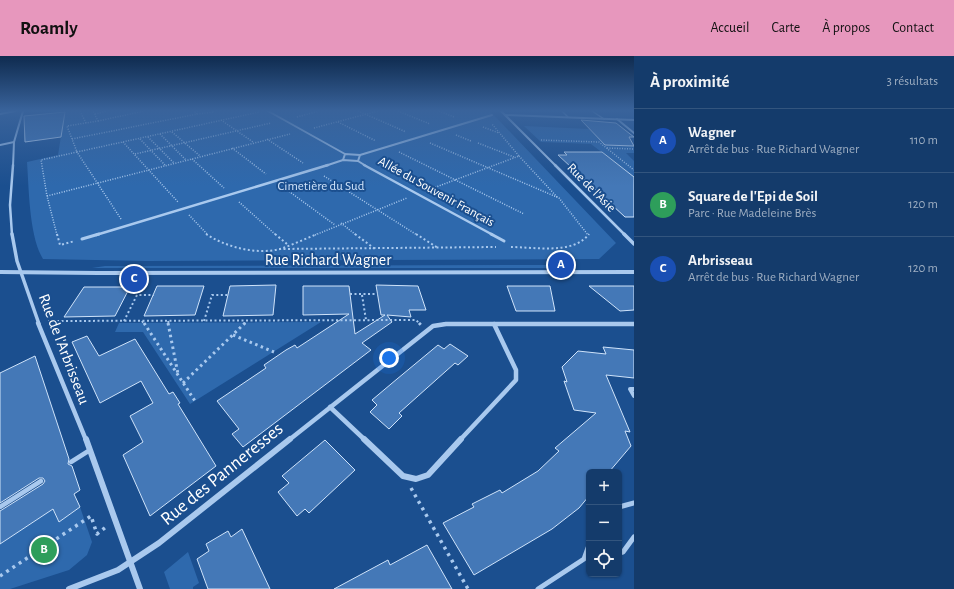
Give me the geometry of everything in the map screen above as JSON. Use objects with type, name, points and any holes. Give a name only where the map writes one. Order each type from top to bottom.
[{"type":"street","name":"Rue de l'Arbrisseau","points":[[16,136],[14,142],[10,212],[13,242],[17,261],[22,272],[37,321],[117,520],[140,589]]},
{"type":"street","points":[[313,136],[345,154],[360,155],[424,136]]},
{"type":"street","name":"Rue de l'Asie","points":[[526,136],[634,244]]},
{"type":"street","points":[[0,145],[14,142]]},
{"type":"street","points":[[343,160],[345,154]]},
{"type":"street","points":[[82,239],[343,160],[358,161],[360,155]]},
{"type":"street","name":"Allée du Souvenir Français","points":[[358,161],[419,193],[504,241]]},
{"type":"street","name":"Rue Richard Wagner","points":[[0,272],[634,272]]},
{"type":"street","name":"Rue des Panneresses","points":[[69,589],[103,577],[131,563],[159,543],[433,326],[446,324],[634,324]]},
{"type":"street","points":[[330,407],[403,476],[416,479],[428,475],[516,380],[516,370],[494,324]]},
{"type":"street","points":[[634,389],[630,389],[634,396]]},
{"type":"street","points":[[622,506],[634,503]]},
{"type":"street","points":[[622,552],[634,537]]},
{"type":"street","points":[[538,589],[586,558]]},
{"type":"lane","points":[[71,462],[90,450]]},
{"type":"lane","points":[[0,507],[41,481]]},
{"type":"path","points":[[71,136],[77,152],[126,226]]},
{"type":"path","points":[[72,139],[88,136]]},
{"type":"path","points":[[82,239],[60,245],[47,196],[41,160],[153,136]]},
{"type":"path","points":[[162,136],[186,160]]},
{"type":"path","points":[[176,136],[200,156]]},
{"type":"path","points":[[135,155],[216,136]]},
{"type":"path","points":[[243,136],[253,143]]},
{"type":"path","points":[[47,196],[280,136]]},
{"type":"path","points":[[365,136],[524,214]]},
{"type":"path","points":[[123,142],[205,233],[235,247],[252,250],[439,249],[499,247],[570,248],[583,241],[588,234],[559,198],[519,156],[502,136]]},
{"type":"path","points":[[148,137],[174,163]]},
{"type":"path","points":[[139,139],[165,165]]},
{"type":"path","points":[[267,139],[439,249]]},
{"type":"path","points":[[529,139],[599,142],[634,170]]},
{"type":"path","points":[[478,143],[515,157]]},
{"type":"path","points":[[607,148],[634,149]]},
{"type":"path","points":[[279,249],[287,244],[377,209],[519,156]]},
{"type":"path","points":[[191,158],[287,244]]},
{"type":"path","points":[[486,168],[559,198]]},
{"type":"path","points":[[341,223],[375,249]]},
{"type":"path","points":[[499,247],[504,241]]},
{"type":"path","points":[[350,294],[378,294]]},
{"type":"path","points":[[124,321],[137,295],[154,295]]},
{"type":"path","points":[[204,321],[212,295],[228,295]]},
{"type":"path","points":[[362,295],[366,320]]},
{"type":"path","points":[[37,321],[416,320],[428,329]]},
{"type":"path","points":[[142,321],[195,401]]},
{"type":"path","points":[[168,321],[179,377]]},
{"type":"path","points":[[183,383],[248,321]]},
{"type":"path","points":[[233,335],[274,352]]},
{"type":"path","points":[[403,476],[468,589]]},
{"type":"path","points":[[0,576],[91,516],[97,534],[117,520]]},
{"type":"green space","name":"Cimetière du Sud","points":[[61,136],[514,136],[616,243],[599,259],[146,261],[43,259],[38,249],[32,225],[27,162],[58,155]]},
{"type":"green space","points":[[534,136],[608,136],[619,145],[634,146],[634,153],[626,153],[634,161],[634,177],[591,144],[541,142]]},
{"type":"green space","points":[[548,265],[549,268],[92,268],[105,266]]},
{"type":"green space","points":[[321,322],[190,404],[143,332],[115,332],[119,323]]},
{"type":"green space","points":[[80,507],[92,542],[87,555],[69,570],[10,589],[0,589],[0,544],[53,509],[59,522]]},
{"type":"green space","points":[[188,552],[199,583],[193,587],[193,589],[170,589],[164,572]]},
{"type":"building","points":[[25,136],[61,136],[61,137],[25,142]]},
{"type":"building","points":[[596,136],[634,137],[629,137],[634,146],[605,145]]},
{"type":"building","points":[[564,152],[602,152],[634,177],[634,217],[625,217],[558,155],[567,155]]},
{"type":"building","points":[[276,285],[273,315],[223,316],[230,286]]},
{"type":"building","points":[[376,285],[418,286],[426,310],[409,310],[411,317],[387,315],[392,322],[362,343],[371,350],[243,447],[232,434],[239,429],[217,401],[266,368],[264,365],[286,350],[295,345],[297,348],[349,314],[303,315],[303,286],[349,286],[355,334],[385,315],[381,315]]},
{"type":"building","points":[[157,286],[204,286],[195,315],[144,316]]},
{"type":"building","points":[[507,286],[550,286],[555,311],[516,311]]},
{"type":"building","points":[[589,286],[634,286],[634,310],[620,311]]},
{"type":"building","points":[[84,287],[130,287],[115,316],[64,317]]},
{"type":"building","points":[[87,336],[99,356],[135,339],[169,394],[173,392],[180,403],[178,404],[216,466],[150,516],[123,455],[143,442],[130,416],[153,403],[141,381],[100,403],[72,342]]},
{"type":"building","points":[[450,344],[468,356],[458,365],[455,363],[399,413],[402,416],[389,429],[370,412],[377,405],[372,400],[438,345],[444,349]]},
{"type":"building","points":[[603,347],[634,350],[634,378],[606,375],[630,432],[625,431],[631,446],[612,469],[586,469],[586,500],[579,508],[552,529],[474,575],[443,523],[474,507],[472,504],[500,490],[502,493],[538,471],[559,451],[555,448],[596,413],[574,410],[564,381],[567,382],[562,367],[578,351],[606,354]]},
{"type":"building","points":[[35,356],[69,459],[68,464],[72,466],[80,490],[74,494],[80,507],[59,522],[53,509],[0,544],[0,511],[43,484],[45,481],[43,478],[39,478],[0,503],[0,373]]},
{"type":"building","points":[[325,440],[355,470],[309,513],[305,509],[297,516],[278,492],[289,483],[282,476]]},
{"type":"building","points":[[242,529],[270,589],[208,589],[197,559],[209,551],[206,544],[228,531],[231,537]]},
{"type":"building","points":[[427,545],[452,589],[334,589],[388,560],[390,565]]},
{"type":"place","name":"Wagner","points":[[561,265]]},
{"type":"place","name":"Arbrisseau","points":[[134,279]]},
{"type":"place","name":"Square de l'Epi de Soil","points":[[44,550]]}]
